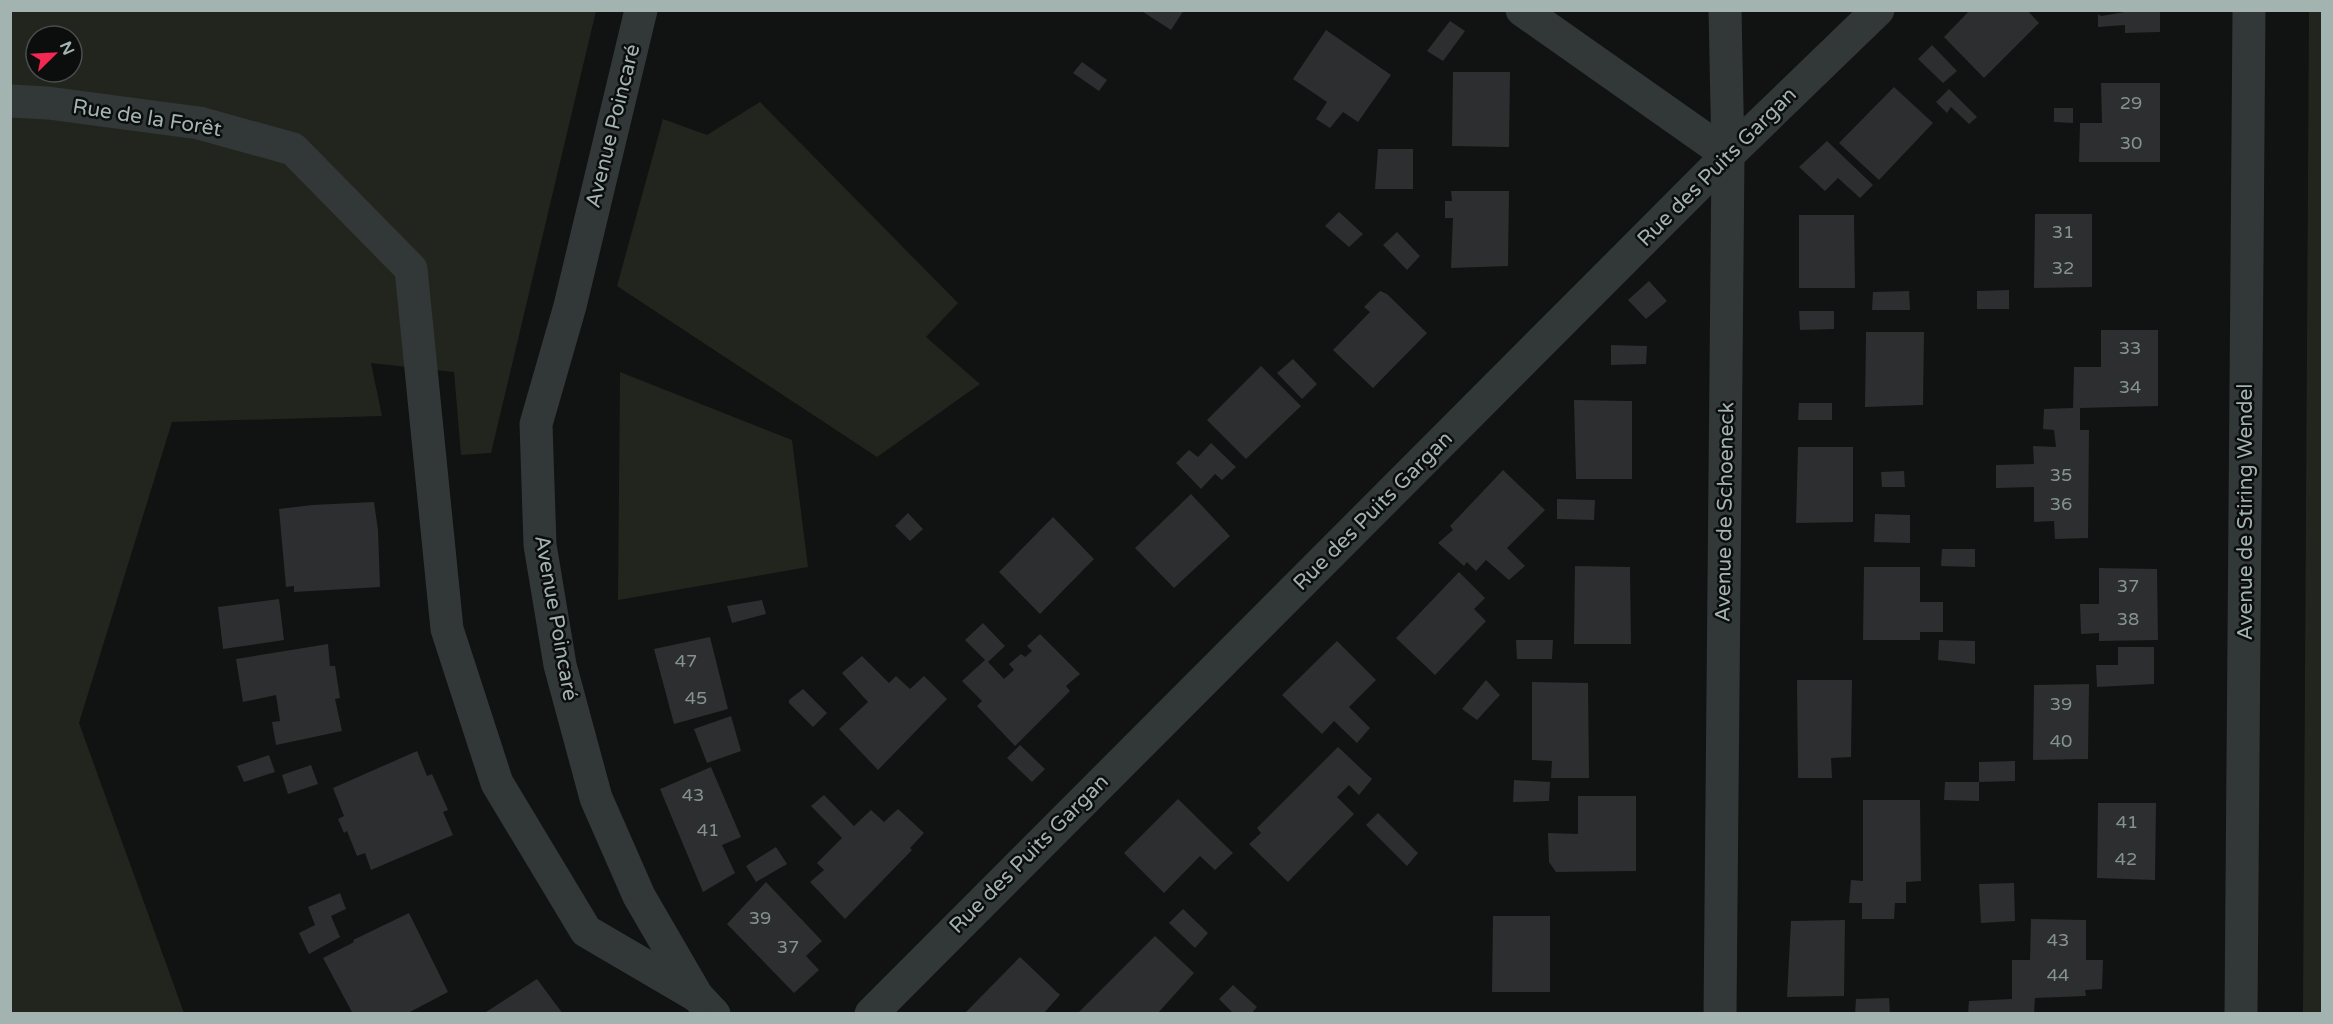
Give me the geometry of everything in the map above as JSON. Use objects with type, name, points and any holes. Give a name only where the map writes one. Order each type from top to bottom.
[{"type":"street","name":"Avenue Poincaré","points":[[641,10],[570,306],[536,424],[540,545],[560,665],[596,798],[639,896],[706,1005]]},
{"type":"street","points":[[1522,10],[1728,155]]},
{"type":"street","name":"Avenue de Schoeneck","points":[[1720,1014],[1728,155],[1725,10]]},
{"type":"street","name":"Rue des Puits Gargan","points":[[871,1014],[1728,155],[1878,10]]},
{"type":"street","name":"Avenue de Stiring Wendel","points":[[2241,1014],[2250,10]]},
{"type":"street","name":"Rue de la Forêt","points":[[10,101],[48,103],[199,123],[292,149],[411,269]]},
{"type":"street","name":"Avenue Poincaré","points":[[411,269],[447,628],[497,783],[586,931],[706,1005]]},
{"type":"shaded area","points":[[2322,10],[2322,1013],[2303,1014],[2309,11]]},
{"type":"shaded area","points":[[10,11],[596,11],[491,453],[461,455],[454,372],[371,363],[382,416],[172,422],[79,723],[184,1013],[11,1013]]},
{"type":"shaded area","points":[[760,102],[958,303],[926,337],[980,384],[877,457],[617,286],[663,119],[707,135]]},
{"type":"shaded area","points":[[620,372],[792,440],[808,567],[618,600]]},
{"type":"building","points":[[1140,10],[1184,10],[1171,30]]},
{"type":"building","points":[[1970,10],[2027,10],[2039,23],[1984,78],[1944,37]]},
{"type":"building","points":[[2125,10],[2160,10],[2160,32],[2125,33],[2125,25],[2098,27],[2098,14],[2101,16],[2125,12]]},
{"type":"building","points":[[1450,21],[1465,31],[1443,61],[1427,51]]},
{"type":"building","points":[[1326,30],[1391,75],[1358,122],[1343,112],[1330,128],[1316,119],[1327,102],[1293,79]]},
{"type":"building","points":[[1932,45],[1957,71],[1943,83],[1918,59]]},
{"type":"building","points":[[1082,62],[1107,80],[1099,91],[1073,73]]},
{"type":"building","points":[[1453,72],[1510,72],[1509,147],[1452,146]]},
{"type":"building","points":[[2101,83],[2160,83],[2160,162],[2079,162],[2080,123],[2102,123]]},
{"type":"building","points":[[1894,87],[1933,123],[1879,180],[1839,143]]},
{"type":"building","points":[[1949,89],[1977,117],[1969,124],[1951,107],[1947,113],[1936,102]]},
{"type":"building","points":[[2054,108],[2073,108],[2073,123],[2054,122]]},
{"type":"building","points":[[1827,141],[1873,185],[1860,198],[1838,178],[1825,191],[1799,167]]},
{"type":"building","points":[[1378,149],[1413,149],[1413,189],[1375,189]]},
{"type":"building","points":[[1451,191],[1509,191],[1508,266],[1451,268],[1453,218],[1445,218],[1445,201],[1452,201]]},
{"type":"building","points":[[1339,212],[1363,234],[1349,247],[1325,226]]},
{"type":"building","points":[[2035,214],[2092,214],[2092,287],[2034,288]]},
{"type":"building","points":[[1799,215],[1854,215],[1855,288],[1799,288]]},
{"type":"building","points":[[1397,232],[1420,256],[1407,270],[1383,245]]},
{"type":"building","points":[[1649,281],[1667,301],[1646,319],[1628,300]]},
{"type":"building","points":[[2009,290],[2009,309],[1977,309],[1977,291]]},
{"type":"building","points":[[1380,291],[1387,294],[1427,333],[1373,388],[1333,350],[1370,312],[1364,307]]},
{"type":"building","points":[[1909,291],[1910,310],[1872,310],[1873,292]]},
{"type":"building","points":[[1799,311],[1834,311],[1834,329],[1800,330]]},
{"type":"building","points":[[2101,330],[2158,330],[2158,406],[2080,408],[2080,430],[2089,430],[2088,538],[2055,539],[2054,521],[2034,522],[2034,487],[1996,488],[1996,465],[2034,464],[2033,446],[2056,447],[2054,430],[2043,429],[2044,409],[2073,408],[2074,367],[2101,367]]},
{"type":"building","points":[[1866,332],[1924,332],[1923,405],[1865,407]]},
{"type":"building","points":[[1611,345],[1647,346],[1646,364],[1611,365]]},
{"type":"building","points":[[1293,359],[1317,384],[1302,399],[1277,373]]},
{"type":"building","points":[[1261,366],[1301,406],[1246,459],[1207,420]]},
{"type":"building","points":[[1574,400],[1632,401],[1632,479],[1576,479]]},
{"type":"building","points":[[1799,403],[1832,403],[1832,420],[1798,420]]},
{"type":"building","points":[[1211,443],[1236,467],[1222,480],[1215,474],[1201,489],[1176,463],[1189,450],[1198,457]]},
{"type":"building","points":[[1798,447],[1853,447],[1853,522],[1796,523]]},
{"type":"building","points":[[1503,470],[1545,510],[1507,548],[1525,566],[1509,580],[1486,560],[1476,571],[1467,562],[1464,566],[1438,543],[1453,530],[1450,526]]},
{"type":"building","points":[[1904,471],[1905,487],[1882,487],[1881,472]]},
{"type":"building","points":[[1191,494],[1230,536],[1174,588],[1135,548]]},
{"type":"building","points":[[1557,499],[1595,500],[1594,520],[1557,519]]},
{"type":"building","points":[[374,502],[378,530],[380,587],[294,592],[294,586],[286,587],[279,509]]},
{"type":"building","points":[[908,513],[923,529],[910,541],[895,526]]},
{"type":"building","points":[[1875,514],[1910,515],[1910,543],[1874,542]]},
{"type":"building","points":[[1053,517],[1094,559],[1040,614],[999,572]]},
{"type":"building","points":[[1942,549],[1975,549],[1975,567],[1941,566]]},
{"type":"building","points":[[1575,566],[1630,567],[1631,644],[1574,644]]},
{"type":"building","points":[[1864,567],[1920,567],[1920,602],[1943,602],[1943,632],[1920,632],[1920,640],[1863,640]]},
{"type":"building","points":[[2099,568],[2157,569],[2158,640],[2099,641],[2099,633],[2081,634],[2080,604],[2099,604]]},
{"type":"building","points":[[1459,572],[1485,598],[1474,609],[1486,621],[1435,675],[1396,638]]},
{"type":"building","points":[[279,599],[284,640],[223,649],[218,607]]},
{"type":"building","points":[[762,600],[766,614],[732,623],[727,606]]},
{"type":"building","points":[[983,623],[1005,646],[988,662],[1004,679],[1014,670],[1009,664],[1021,654],[1025,657],[1032,651],[1027,646],[1040,634],[1080,674],[1066,686],[1070,691],[1015,746],[977,706],[982,701],[962,681],[985,660],[965,640]]},
{"type":"building","points":[[710,637],[728,709],[674,724],[654,649]]},
{"type":"building","points":[[1516,640],[1553,640],[1552,659],[1517,659]]},
{"type":"building","points":[[1939,640],[1975,641],[1975,664],[1938,660]]},
{"type":"building","points":[[1337,641],[1376,680],[1349,707],[1370,728],[1357,743],[1334,721],[1322,734],[1282,695]]},
{"type":"building","points":[[328,644],[330,666],[335,666],[340,698],[335,699],[342,731],[276,745],[272,722],[280,721],[276,695],[243,702],[236,659]]},
{"type":"building","points":[[2118,647],[2154,647],[2154,684],[2097,687],[2096,665],[2118,665]]},
{"type":"building","points":[[862,656],[889,683],[896,676],[910,689],[924,676],[947,699],[878,770],[839,729],[868,702],[842,673]]},
{"type":"building","points":[[1486,680],[1500,695],[1477,720],[1462,709]]},
{"type":"building","points":[[1797,680],[1852,680],[1851,757],[1831,758],[1832,778],[1798,778]]},
{"type":"building","points":[[1532,682],[1588,683],[1589,778],[1551,778],[1552,761],[1532,760]]},
{"type":"building","points":[[2089,684],[2088,759],[2033,760],[2034,685]]},
{"type":"building","points":[[803,689],[827,713],[813,727],[789,703],[789,700]]},
{"type":"building","points":[[731,716],[741,751],[707,763],[694,729]]},
{"type":"building","points":[[1020,745],[1045,769],[1032,782],[1007,758]]},
{"type":"building","points":[[1338,747],[1372,779],[1359,795],[1349,785],[1337,797],[1354,814],[1288,882],[1249,844],[1261,833],[1257,828]]},
{"type":"building","points":[[417,751],[427,776],[432,774],[448,810],[443,812],[453,835],[371,870],[365,853],[357,856],[347,831],[344,833],[338,819],[344,816],[333,788]]},
{"type":"building","points":[[269,755],[275,772],[244,782],[237,766]]},
{"type":"building","points":[[2015,761],[2015,781],[1979,782],[1979,762]]},
{"type":"building","points":[[311,765],[318,784],[288,794],[282,775]]},
{"type":"building","points":[[711,767],[741,837],[722,845],[735,873],[703,892],[660,789]]},
{"type":"building","points":[[1514,780],[1550,782],[1549,801],[1513,802]]},
{"type":"building","points":[[1945,782],[1979,782],[1979,801],[1944,800]]},
{"type":"building","points":[[824,795],[854,826],[871,810],[884,822],[898,809],[924,833],[910,848],[912,850],[845,919],[810,882],[824,870],[817,863],[842,838],[811,806]]},
{"type":"building","points":[[1578,796],[1636,796],[1636,871],[1556,872],[1549,862],[1548,833],[1578,834]]},
{"type":"building","points":[[1178,799],[1233,853],[1215,870],[1200,856],[1164,893],[1124,853]]},
{"type":"building","points":[[1863,800],[1920,800],[1921,881],[1906,882],[1906,903],[1895,903],[1894,919],[1862,919],[1862,903],[1849,903],[1851,880],[1863,881]]},
{"type":"building","points":[[2098,803],[2156,803],[2155,880],[2097,878]]},
{"type":"building","points":[[1378,813],[1418,853],[1407,866],[1366,825]]},
{"type":"building","points":[[776,847],[787,864],[756,882],[746,866]]},
{"type":"building","points":[[766,882],[822,941],[806,956],[819,970],[794,993],[727,924]]},
{"type":"building","points":[[2014,883],[2015,921],[1981,923],[1979,884]]},
{"type":"building","points":[[340,893],[346,909],[331,916],[340,937],[309,954],[299,933],[315,925],[308,907]]},
{"type":"building","points":[[1183,909],[1208,933],[1195,948],[1169,923]]},
{"type":"building","points":[[409,913],[448,992],[406,1014],[353,1014],[323,958],[354,942],[353,940]]},
{"type":"building","points":[[1493,916],[1550,916],[1550,992],[1492,992]]},
{"type":"building","points":[[2031,919],[2086,920],[2086,960],[2103,960],[2102,989],[2085,990],[2086,996],[2035,998],[2034,1014],[1968,1014],[1969,1001],[2012,999],[2012,960],[2030,960]]},
{"type":"building","points":[[1845,920],[1844,996],[1787,997],[1791,921]]},
{"type":"building","points":[[1155,936],[1194,973],[1157,1014],[1077,1014]]},
{"type":"building","points":[[1020,957],[1060,995],[1043,1014],[968,1014],[966,1012]]},
{"type":"building","points":[[537,979],[563,1014],[483,1014]]},
{"type":"building","points":[[1233,985],[1257,1007],[1251,1014],[1234,1014],[1219,999]]},
{"type":"building","points":[[1889,998],[1890,1014],[1855,1014],[1856,999]]}]
